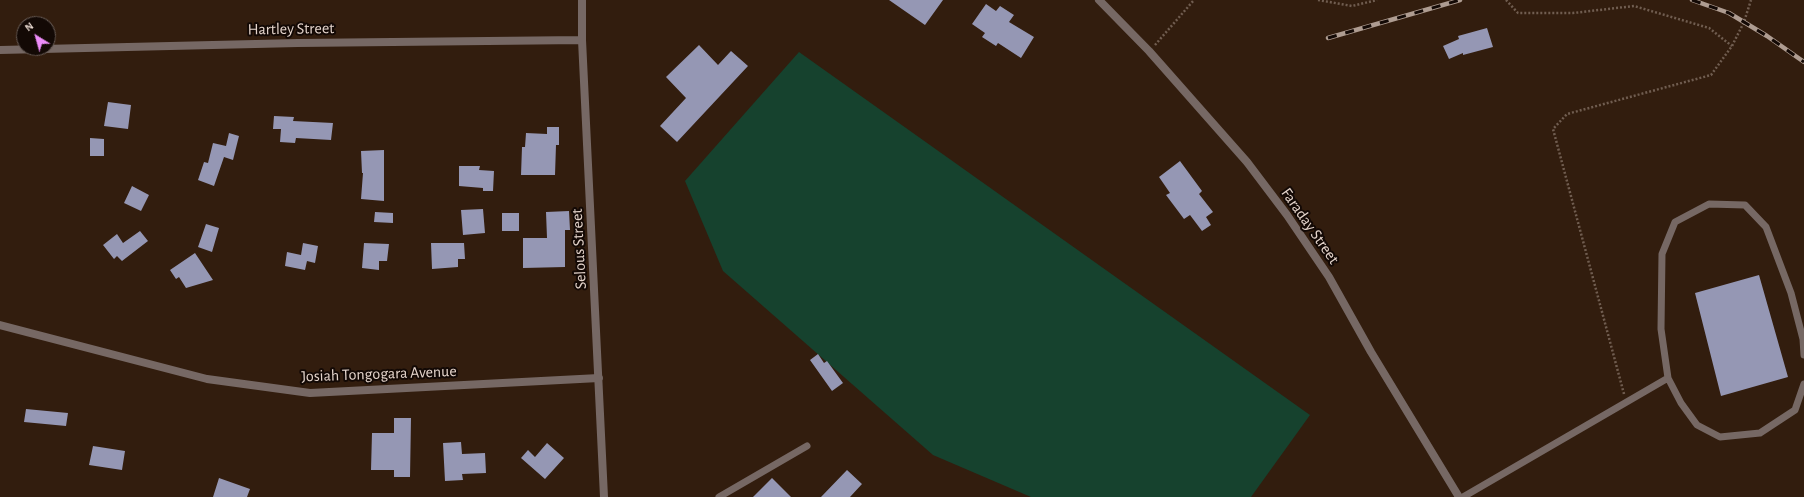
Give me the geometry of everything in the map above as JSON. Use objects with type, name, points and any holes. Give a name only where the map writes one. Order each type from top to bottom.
[{"type":"street","name":"Selous Street","points":[[582,0],[582,40],[604,497]]},
{"type":"street","name":"Faraday Street","points":[[1099,0],[1149,51],[1247,162],[1287,215],[1328,277],[1371,352],[1459,497]]},
{"type":"street","name":"Hartley Street","points":[[0,50],[298,43],[582,40]]},
{"type":"street","name":"Josiah Tongogara Avenue","points":[[0,325],[207,379],[310,392],[599,378]]},
{"type":"lane","points":[[1804,355],[1803,339],[1791,293],[1766,227],[1745,205],[1709,204],[1675,222],[1662,254],[1661,329],[1668,378],[1681,403],[1697,425],[1720,437],[1760,433],[1795,410],[1804,384]]},
{"type":"lane","points":[[1463,497],[1668,378]]},
{"type":"lane","points":[[720,497],[806,446]]},
{"type":"path","points":[[1149,51],[1194,0]]},
{"type":"path","points":[[1318,0],[1352,6],[1377,0]]},
{"type":"path","points":[[1506,0],[1518,13],[1572,13],[1634,6],[1709,28],[1732,46]]},
{"type":"path","points":[[1626,402],[1553,129],[1567,114],[1711,75],[1732,46],[1744,22],[1751,0]]},
{"type":"green space","points":[[799,52],[1310,415],[1251,497],[1031,497],[933,455],[723,271],[685,181]]},
{"type":"building","points":[[889,0],[943,0],[925,25]]},
{"type":"building","points":[[986,4],[996,11],[1000,6],[1014,15],[1009,22],[1034,37],[1021,58],[998,43],[996,46],[982,37],[985,33],[972,24]]},
{"type":"building","points":[[1487,28],[1493,47],[1463,55],[1463,53],[1449,59],[1443,46],[1459,39],[1458,36]]},
{"type":"building","points":[[699,45],[718,65],[731,51],[748,66],[677,142],[660,126],[686,98],[666,77]]},
{"type":"building","points":[[108,102],[131,105],[128,129],[104,126]]},
{"type":"building","points":[[274,116],[294,117],[293,121],[333,123],[331,140],[296,138],[295,143],[280,142],[281,129],[273,129]]},
{"type":"building","points":[[547,127],[559,127],[559,145],[556,145],[555,175],[521,175],[522,147],[525,147],[526,133],[547,134]]},
{"type":"building","points":[[229,133],[239,136],[233,160],[224,157],[214,186],[198,180],[204,162],[208,163],[213,143],[226,146]]},
{"type":"building","points":[[90,138],[104,139],[104,156],[90,156]]},
{"type":"building","points":[[384,150],[384,201],[361,199],[363,173],[361,151]]},
{"type":"building","points":[[1180,161],[1202,191],[1199,194],[1213,212],[1206,217],[1211,225],[1202,231],[1190,215],[1184,219],[1166,195],[1170,193],[1159,177]]},
{"type":"building","points":[[459,166],[480,166],[479,170],[494,171],[493,191],[483,191],[483,188],[459,186]]},
{"type":"building","points":[[132,186],[149,195],[141,211],[124,203]]},
{"type":"building","points":[[483,209],[485,233],[463,235],[461,210]]},
{"type":"building","points":[[569,211],[570,230],[565,230],[565,267],[523,268],[523,238],[547,238],[546,212]]},
{"type":"building","points":[[375,212],[393,213],[393,223],[374,222]]},
{"type":"building","points":[[502,213],[519,213],[519,231],[502,231]]},
{"type":"building","points":[[206,224],[219,228],[212,252],[198,247]]},
{"type":"building","points":[[140,231],[148,241],[122,261],[117,256],[114,259],[103,245],[117,234],[123,243]]},
{"type":"building","points":[[303,243],[318,246],[315,263],[307,261],[305,270],[285,266],[287,252],[301,255]]},
{"type":"building","points":[[364,243],[389,244],[387,261],[379,261],[379,270],[362,268]]},
{"type":"building","points":[[431,243],[464,243],[465,259],[458,259],[458,267],[432,269]]},
{"type":"building","points":[[195,253],[213,280],[186,288],[179,277],[176,279],[170,270]]},
{"type":"building","points":[[1759,275],[1788,377],[1721,396],[1695,293]]},
{"type":"building","points":[[818,354],[824,363],[827,361],[843,383],[832,391],[810,360]]},
{"type":"building","points":[[26,409],[68,413],[66,426],[24,422]]},
{"type":"building","points":[[394,418],[411,418],[410,477],[394,477],[394,470],[371,470],[372,433],[394,433]]},
{"type":"building","points":[[461,442],[462,454],[485,453],[486,473],[462,474],[463,480],[445,481],[443,443]]},
{"type":"building","points":[[547,443],[564,458],[545,479],[521,458],[528,450],[535,457]]},
{"type":"building","points":[[93,446],[125,451],[122,470],[89,465]]},
{"type":"building","points":[[847,470],[862,484],[850,497],[821,497]]},
{"type":"building","points":[[219,478],[250,489],[247,497],[213,497]]},
{"type":"building","points":[[772,478],[791,497],[753,497]]},
{"type":"railway","points":[[1328,38],[1460,0]]},
{"type":"railway","points":[[1692,0],[1729,13],[1767,36],[1804,62]]}]
